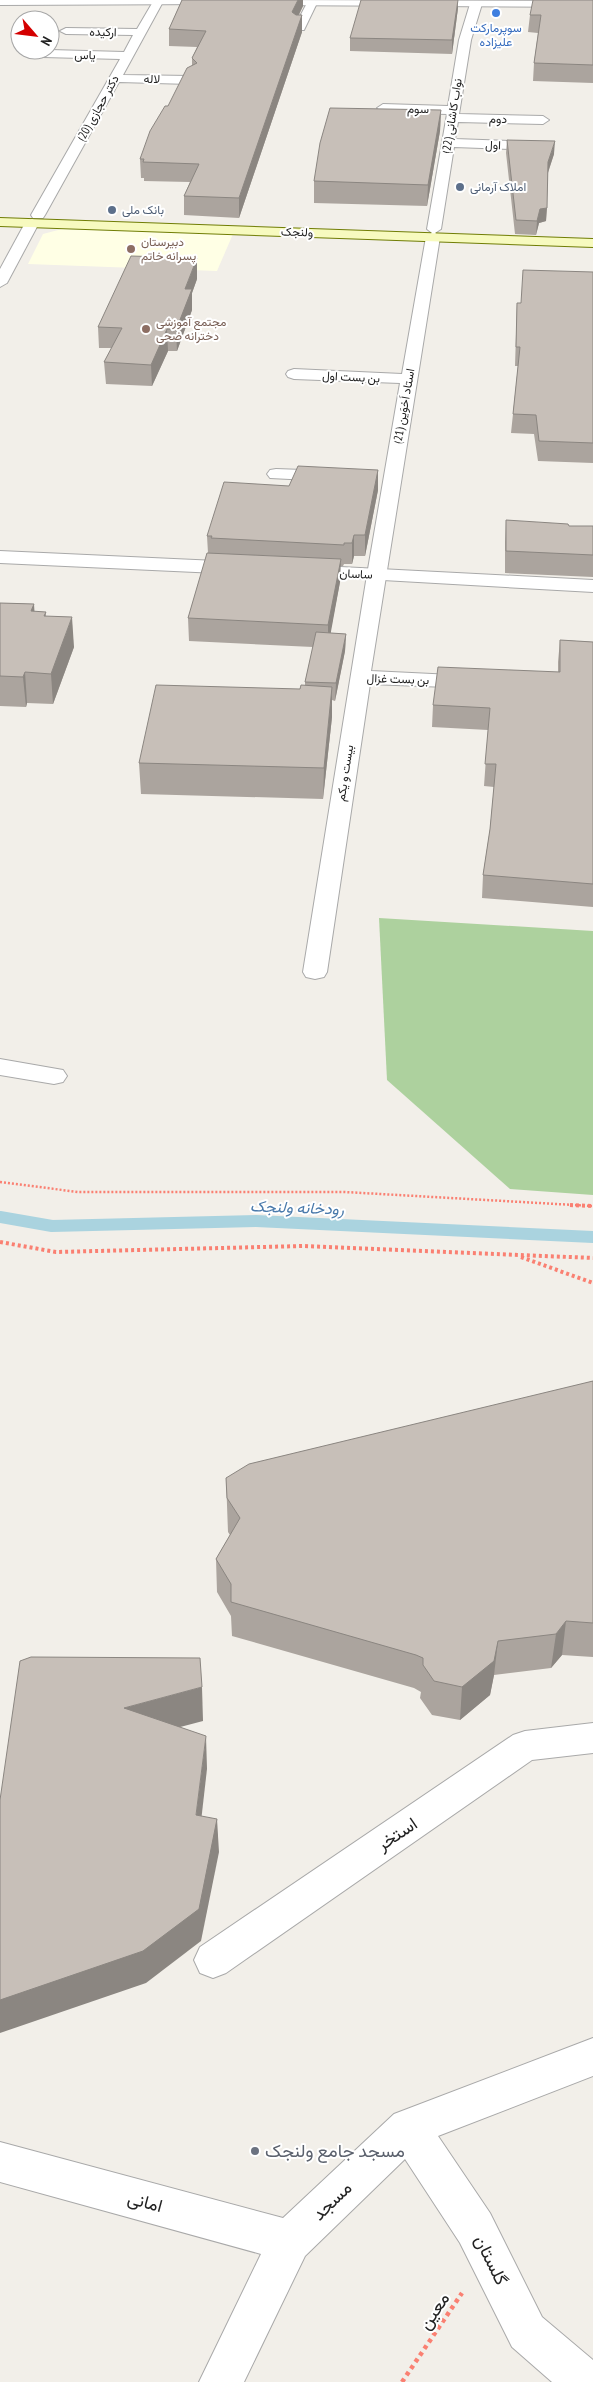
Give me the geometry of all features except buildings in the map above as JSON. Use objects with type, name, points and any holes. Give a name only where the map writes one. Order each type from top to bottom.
[{"type":"main road","name":"ولنجک","points":[[0,214],[35,219],[434,233],[593,242]]},
{"type":"main road","name":"ولنجک","points":[[0,222],[35,219]]},
{"type":"main road","name":"ولنجک","points":[[434,233],[593,235]]},
{"type":"street","name":"دکتر حجازی (20)","points":[[0,282],[159,0]]},
{"type":"street","points":[[0,2],[226,1]]},
{"type":"street","points":[[255,2],[593,4]]},
{"type":"street","points":[[300,28],[312,2]]},
{"type":"street","name":"نواب کاشانی (22)","points":[[434,233],[465,40],[476,2]]},
{"type":"street","name":"ارکیده","points":[[66,31],[141,32]]},
{"type":"street","name":"یاس","points":[[60,54],[127,56]]},
{"type":"street","name":"لاله","points":[[115,78],[190,80]]},
{"type":"street","name":"سوم","points":[[383,108],[453,114]]},
{"type":"street","name":"دوم","points":[[453,114],[544,120]]},
{"type":"street","name":"اول","points":[[448,143],[539,146]]},
{"type":"street","name":"استاد اَخوَين (21)","points":[[376,575],[434,233]]},
{"type":"street","name":"بن بست اول","points":[[294,374],[409,379]]},
{"type":"street","points":[[276,474],[344,477]]},
{"type":"street","points":[[372,478],[392,479]]},
{"type":"street","points":[[0,557],[257,569]]},
{"type":"street","name":"ساسان","points":[[287,571],[593,586]]},
{"type":"street","name":"بیست و یکم","points":[[316,972],[345,710],[360,677],[376,575]]},
{"type":"street","name":"بن بست غزال","points":[[360,677],[496,682]]},
{"type":"street","points":[[0,1067],[54,1076]]},
{"type":"street","name":"استخر","points":[[213,1960],[525,1746],[593,1738]]},
{"type":"street","name":"مسجد","points":[[221,2382],[290,2242],[408,2128],[593,2057]]},
{"type":"street","name":"گلستان","points":[[408,2128],[475,2228],[527,2332],[585,2382]]},
{"type":"street","name":"امانی","points":[[0,2162],[290,2242]]},
{"type":"path","points":[[0,1182],[78,1192],[346,1192],[593,1206]]},
{"type":"path","points":[[0,1242],[56,1252],[303,1246],[593,1258]]},
{"type":"path","points":[[516,1255],[593,1283]]},
{"type":"path","name":"معین","points":[[402,2382],[488,2256]]},
{"type":"shaded area","name":"دبیرستان پسرانه خاتم","points":[[62,229],[233,234],[217,271],[28,264],[43,234]]},
{"type":"green space","points":[[379,918],[593,931],[593,1195],[510,1189],[387,1080]]},
{"type":"waterway","name":"رودخانه ولنجک","points":[[0,1217],[52,1226],[256,1221],[593,1237]]},
{"type":"place","name":"سوپرمارکت علیزاده","points":[[496,13]]},
{"type":"place","name":"املاک آرمانی","points":[[460,187]]},
{"type":"place","name":"بانک ملی","points":[[112,210]]},
{"type":"place","name":"دبیرستان پسرانه خاتم","points":[[131,249]]},
{"type":"place","name":"مجتمع آموزشی دخترانه ضحی","points":[[146,329]]},
{"type":"place","name":"مسجد جامع ولنجک","points":[[255,2151]]}]
